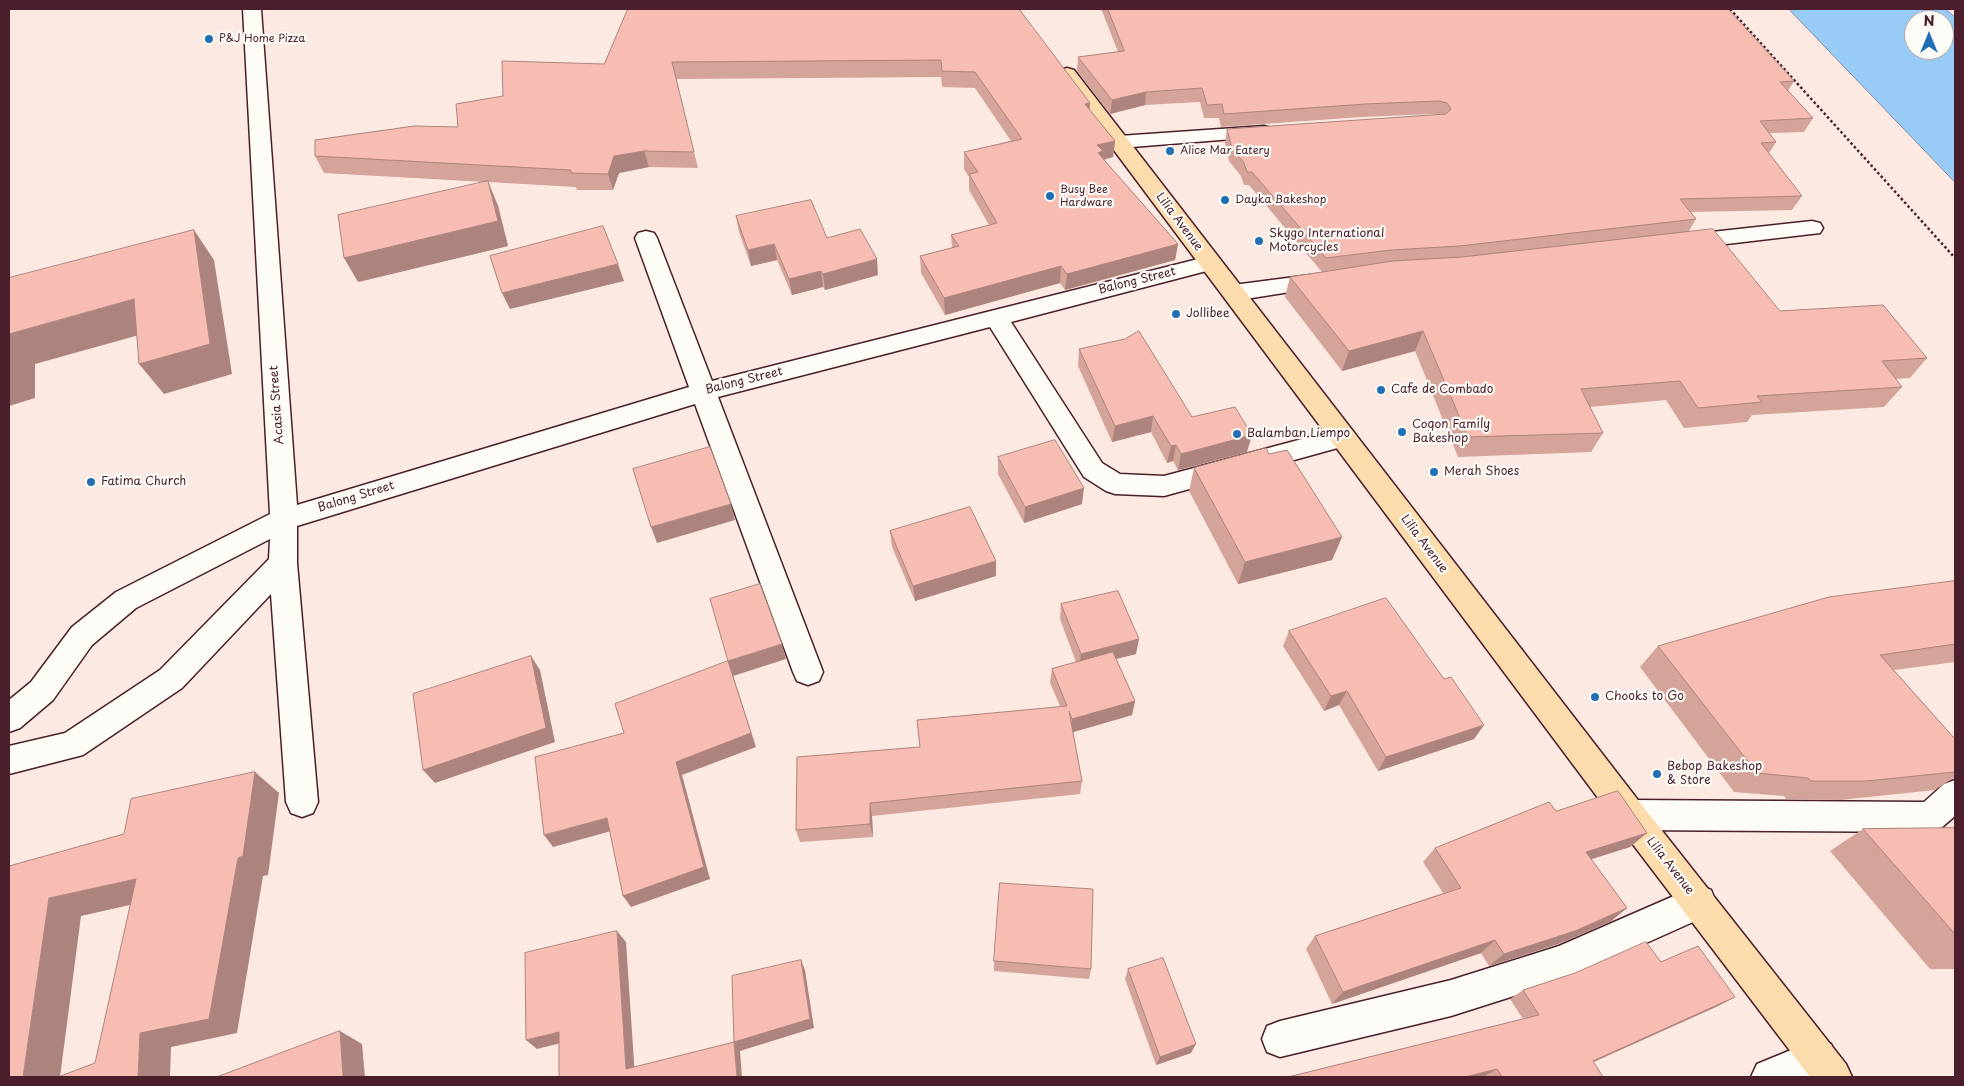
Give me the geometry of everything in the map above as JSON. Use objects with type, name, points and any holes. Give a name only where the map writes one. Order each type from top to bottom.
[{"type":"highway","name":"Lilia Avenue","points":[[1053,56],[1630,815],[1826,1067]]},
{"type":"street","name":"Acasia Street","points":[[252,9],[284,519],[283,563],[302,802]]},
{"type":"street","points":[[1119,142],[1283,130]]},
{"type":"street","points":[[1663,245],[1812,228]]},
{"type":"street","points":[[646,238],[808,672]]},
{"type":"street","name":"Balong Street","points":[[9,718],[42,691],[82,636],[126,600],[284,519],[704,392],[1210,263]]},
{"type":"street","points":[[1233,293],[1348,277]]},
{"type":"street","points":[[996,317],[1093,470],[1115,484],[1164,486],[1343,437]]},
{"type":"street","points":[[9,760],[72,745],[172,679],[283,563]]},
{"type":"street","points":[[1630,815],[1930,817],[1955,795]]},
{"type":"street","points":[[1280,1039],[1451,998],[1552,966],[1699,902]]},
{"type":"street","points":[[1770,1077],[1826,1067]]},
{"type":"path","points":[[1730,9],[1955,258]]},
{"type":"water","points":[[1789,9],[1946,10],[1904,10],[1904,60],[1954,60],[1955,17],[1955,182]]},
{"type":"building","points":[[628,9],[1019,9],[1090,103],[1085,104],[1115,141],[1097,145],[1103,151],[1098,153],[1178,244],[1067,274],[1061,266],[944,298],[920,256],[959,246],[951,235],[997,223],[969,174],[978,172],[964,152],[1022,139],[975,72],[942,71],[941,60],[672,62],[694,152],[644,151],[614,156],[608,174],[571,173],[571,170],[315,156],[315,140],[414,126],[458,127],[456,104],[503,96],[502,61],[604,64]]},
{"type":"building","points":[[1108,9],[1728,9],[1794,81],[1780,82],[1813,118],[1760,121],[1776,142],[1761,143],[1802,196],[1680,199],[1696,219],[1459,246],[1391,250],[1326,258],[1252,172],[1247,172],[1244,163],[1232,148],[1227,129],[1446,114],[1451,109],[1447,103],[1439,101],[1365,104],[1224,114],[1222,104],[1207,105],[1202,88],[1146,92],[1112,100],[1078,57],[1124,51]]},
{"type":"building","points":[[488,181],[498,221],[344,258],[338,215]]},
{"type":"building","points":[[811,200],[827,238],[860,229],[877,259],[823,274],[821,271],[789,279],[774,244],[748,250],[736,216]]},
{"type":"building","points":[[603,226],[618,264],[502,293],[490,256]]},
{"type":"building","points":[[1713,229],[1780,311],[1883,305],[1927,358],[1882,361],[1902,387],[1757,396],[1762,402],[1698,408],[1680,381],[1581,389],[1603,433],[1468,437],[1423,331],[1349,351],[1290,277],[1393,261],[1462,257]]},
{"type":"building","points":[[194,230],[210,344],[139,364],[134,299],[9,334],[9,278]]},
{"type":"building","points":[[1139,331],[1192,417],[1235,407],[1252,435],[1181,454],[1176,445],[1171,446],[1153,416],[1115,426],[1079,349],[1125,339]]},
{"type":"building","points":[[1055,440],[1084,488],[1025,507],[998,457]]},
{"type":"building","points":[[710,447],[731,504],[651,527],[633,469]]},
{"type":"building","points":[[1266,448],[1269,454],[1287,450],[1342,537],[1245,562],[1194,468]]},
{"type":"building","points":[[970,507],[996,561],[913,586],[890,531]]},
{"type":"building","points":[[1955,581],[1955,644],[1880,655],[1955,739],[1955,772],[1866,781],[1811,781],[1808,778],[1757,773],[1658,646],[1829,597]]},
{"type":"building","points":[[760,584],[782,644],[728,661],[710,599]]},
{"type":"building","points":[[1118,591],[1139,639],[1081,654],[1061,604]]},
{"type":"building","points":[[1386,598],[1444,679],[1451,677],[1484,725],[1386,757],[1347,691],[1331,696],[1289,631]]},
{"type":"building","points":[[1113,652],[1135,701],[1072,719],[1069,711],[1082,781],[870,803],[870,824],[796,830],[797,757],[920,747],[917,720],[1067,706],[1052,669]]},
{"type":"building","points":[[531,656],[546,728],[423,770],[413,694]]},
{"type":"building","points":[[728,661],[751,733],[676,762],[704,867],[623,896],[607,818],[544,835],[535,757],[624,733],[615,704]]},
{"type":"building","points":[[255,772],[243,856],[238,858],[209,1019],[140,1033],[138,1077],[58,1077],[95,1063],[136,879],[49,898],[23,1077],[9,1077],[9,866],[124,834],[131,799]]},
{"type":"building","points":[[1618,791],[1647,833],[1586,852],[1627,908],[1575,931],[1504,954],[1495,940],[1343,992],[1315,936],[1461,888],[1435,848],[1549,802],[1556,811]]},
{"type":"building","points":[[1955,828],[1955,934],[1863,829]]},
{"type":"building","points":[[1000,883],[1093,889],[1091,969],[994,961]]},
{"type":"building","points":[[617,931],[626,1069],[734,1042],[737,1077],[559,1077],[559,1032],[526,1040],[525,953]]},
{"type":"building","points":[[1646,942],[1661,962],[1698,946],[1735,997],[1593,1061],[1603,1077],[1502,1077],[1497,1069],[1465,1077],[1288,1077],[1539,1015],[1523,990],[1575,973]]},
{"type":"building","points":[[1163,958],[1196,1044],[1160,1057],[1128,969]]},
{"type":"building","points":[[801,960],[810,1019],[734,1042],[732,976]]},
{"type":"building","points":[[340,1031],[343,1077],[217,1077]]},
{"type":"place","name":"P&J Home Pizza","points":[[209,39]]},
{"type":"place","name":"Alice Mar Eatery","points":[[1170,151]]},
{"type":"place","name":"Busy Bee Hardware","points":[[1050,196]]},
{"type":"place","name":"Dayka Bakeshop","points":[[1225,200]]},
{"type":"place","name":"Skygo International Motorcycles","points":[[1259,241]]},
{"type":"place","name":"Jollibee","points":[[1176,314]]},
{"type":"place","name":"Cafe de Combado","points":[[1381,390]]},
{"type":"place","name":"Cogon Family Bakeshop","points":[[1402,432]]},
{"type":"place","name":"Balamban Liempo","points":[[1237,434]]},
{"type":"place","name":"Merah Shoes","points":[[1434,472]]},
{"type":"place","name":"Fatima Church","points":[[91,482]]},
{"type":"place","name":"Chooks to Go","points":[[1595,697]]},
{"type":"place","name":"Bebop Bakeshop & Store","points":[[1657,774]]}]
